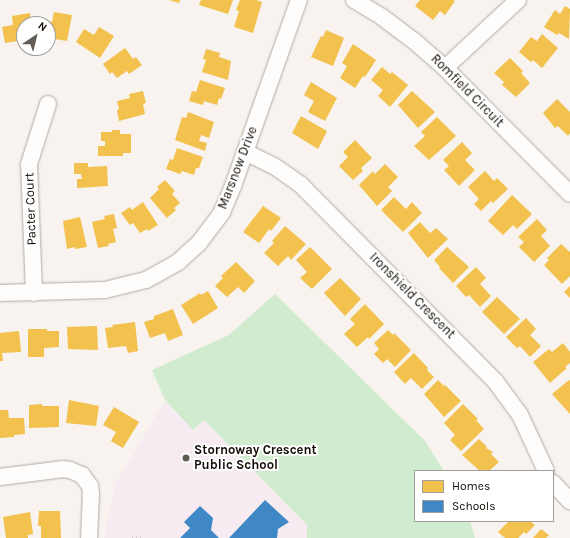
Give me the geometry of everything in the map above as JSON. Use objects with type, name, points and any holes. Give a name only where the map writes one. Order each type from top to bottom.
[{"type":"street","name":"Marsnow Drive","points":[[0,293],[105,290],[146,280],[178,262],[199,243],[222,212],[245,152],[298,0]]},
{"type":"street","name":"Romfield Circuit","points":[[354,0],[382,17],[413,40],[445,68],[569,190]]},
{"type":"street","points":[[445,68],[518,0]]},
{"type":"street","name":"Pacter Court","points":[[34,293],[29,164],[48,104]]},
{"type":"street","name":"Ironshield Crescent","points":[[245,152],[274,166],[307,190],[495,381],[520,415],[546,470]]},
{"type":"street","points":[[0,477],[63,469],[82,475],[90,486],[91,493],[89,538]]},
{"type":"street","points":[[554,484],[570,502]]},
{"type":"path","points":[[132,538],[143,537]]},
{"type":"shaded area","name":"Stornoway Crescent Public School","points":[[165,400],[193,430],[204,420],[307,525],[307,538],[104,538],[115,485]]},
{"type":"green space","points":[[275,294],[425,441],[443,470],[414,470],[414,522],[470,522],[475,538],[307,538],[307,525],[204,420],[193,430],[165,400],[152,370],[229,335]]},
{"type":"building: Homes","points":[[169,0],[180,0],[179,3]]},
{"type":"building: Homes","points":[[201,0],[233,0],[228,14],[199,5]]},
{"type":"building: Homes","points":[[240,0],[256,0],[262,2],[253,33],[234,27],[239,11],[236,10]]},
{"type":"building: Homes","points":[[420,0],[455,1],[445,15],[440,11],[433,20],[415,6]]},
{"type":"building: Homes","points":[[565,6],[570,9],[569,39],[559,33],[557,35],[544,27],[555,10],[560,14]]},
{"type":"building: Homes","points":[[54,12],[72,15],[67,41],[56,39],[56,16],[53,16]]},
{"type":"building: Homes","points":[[30,13],[30,16],[16,16],[16,41],[5,43],[2,27],[13,25],[12,16]]},
{"type":"building: Homes","points":[[99,27],[114,36],[100,58],[76,42],[84,29],[94,35]]},
{"type":"building: Homes","points":[[326,30],[344,38],[333,66],[311,57],[321,36],[323,37]]},
{"type":"building: Homes","points":[[542,34],[558,48],[542,68],[533,60],[531,62],[519,52],[531,37],[537,41]]},
{"type":"building: Homes","points":[[353,44],[376,60],[365,77],[363,76],[355,88],[340,78],[347,66],[342,63]]},
{"type":"building: Homes","points":[[125,48],[133,59],[136,57],[142,65],[129,74],[127,71],[117,78],[112,72],[110,74],[103,64]]},
{"type":"building: Homes","points":[[206,49],[220,53],[219,57],[231,61],[228,80],[202,72],[206,60],[203,59]]},
{"type":"building: Homes","points":[[510,58],[523,71],[521,73],[530,83],[516,97],[502,85],[504,82],[494,73]]},
{"type":"building: Homes","points":[[382,67],[390,74],[392,72],[408,85],[390,107],[378,96],[383,90],[371,80]]},
{"type":"building: Homes","points":[[200,80],[225,88],[217,105],[204,101],[203,105],[189,101],[192,91],[196,92]]},
{"type":"building: Homes","points":[[311,82],[337,98],[325,121],[308,112],[314,101],[304,95]]},
{"type":"building: Homes","points":[[143,91],[146,103],[143,104],[145,114],[119,121],[117,101],[130,98],[129,94]]},
{"type":"building: Homes","points":[[412,91],[435,112],[418,128],[398,105]]},
{"type":"building: Homes","points":[[557,99],[570,112],[570,133],[568,136],[558,126],[555,128],[543,113]]},
{"type":"building: Homes","points":[[188,112],[214,122],[209,138],[201,135],[199,141],[207,143],[205,151],[175,140],[182,117],[186,118]]},
{"type":"building: Homes","points":[[301,116],[327,131],[318,149],[292,133]]},
{"type":"building: Homes","points":[[437,117],[456,136],[429,160],[414,146],[425,136],[421,132]]},
{"type":"building: Homes","points":[[112,130],[120,130],[120,134],[131,134],[131,153],[123,153],[123,156],[98,156],[98,146],[105,146],[105,141],[101,141],[101,132],[112,132]]},
{"type":"building: Homes","points":[[355,140],[372,158],[361,168],[363,171],[353,180],[339,166],[348,157],[343,152]]},
{"type":"building: Homes","points":[[462,142],[472,153],[465,160],[475,170],[459,186],[444,170],[449,166],[443,160]]},
{"type":"building: Homes","points":[[177,148],[203,157],[199,168],[196,168],[194,175],[182,171],[180,174],[166,169],[170,159],[173,160]]},
{"type":"building: Homes","points":[[74,163],[88,163],[88,167],[107,166],[108,186],[77,188],[77,179],[82,179],[81,174],[74,174]]},
{"type":"building: Homes","points":[[385,164],[398,177],[388,187],[392,191],[377,206],[359,185],[373,171],[375,174]]},
{"type":"building: Homes","points":[[485,171],[494,181],[497,178],[508,189],[493,203],[491,201],[481,211],[474,204],[479,199],[468,187]]},
{"type":"building: Homes","points":[[165,180],[175,191],[172,194],[180,203],[174,208],[176,210],[167,218],[150,198],[159,189],[157,187]]},
{"type":"building: Homes","points":[[512,195],[532,214],[517,229],[513,225],[503,235],[488,221]]},
{"type":"building: Homes","points":[[394,197],[406,209],[412,202],[422,213],[403,232],[381,210]]},
{"type":"building: Homes","points":[[143,202],[158,225],[148,231],[147,229],[140,233],[133,223],[130,225],[121,213],[130,207],[132,210]]},
{"type":"building: Homes","points":[[263,206],[281,218],[271,231],[269,229],[259,243],[243,232]]},
{"type":"building: Homes","points":[[114,214],[117,228],[113,229],[116,242],[108,244],[109,246],[98,248],[92,222],[105,219],[104,216]]},
{"type":"building: Homes","points":[[80,217],[87,247],[67,249],[63,221]]},
{"type":"building: Homes","points":[[537,219],[547,230],[541,236],[550,246],[534,262],[519,247],[524,242],[518,237]]},
{"type":"building: Homes","points":[[420,222],[430,233],[436,228],[448,239],[428,258],[408,233]]},
{"type":"building: Homes","points":[[285,226],[306,244],[291,260],[288,256],[278,266],[264,253],[274,243],[272,241]]},
{"type":"building: Homes","points":[[561,244],[570,252],[570,276],[562,284],[544,265],[549,260],[547,258]]},
{"type":"building: Homes","points":[[310,247],[332,269],[312,289],[300,278],[307,272],[296,260]]},
{"type":"building: Homes","points":[[447,247],[469,267],[453,283],[439,268],[440,267],[434,260]]},
{"type":"building: Homes","points":[[236,262],[255,281],[244,293],[238,287],[227,297],[215,286],[223,278],[221,276]]},
{"type":"building: Homes","points":[[476,267],[486,278],[480,284],[491,296],[480,307],[469,295],[466,297],[456,286]]},
{"type":"building: Homes","points":[[340,278],[361,299],[345,316],[324,293]]},
{"type":"building: Homes","points":[[570,286],[570,298],[564,292]]},
{"type":"building: Homes","points":[[208,291],[218,308],[193,324],[181,305],[200,293],[201,295]]},
{"type":"building: Homes","points":[[497,297],[520,319],[504,334],[482,312]]},
{"type":"building: Homes","points":[[365,304],[384,324],[369,339],[368,337],[357,347],[344,334],[355,324],[350,319]]},
{"type":"building: Homes","points":[[173,309],[183,335],[168,341],[165,333],[150,338],[144,322],[154,319],[154,316]]},
{"type":"building: Homes","points":[[526,318],[536,329],[530,335],[541,346],[530,357],[520,346],[517,348],[506,337]]},
{"type":"building: Homes","points":[[135,322],[138,351],[128,353],[126,346],[108,348],[105,328],[113,327],[112,325]]},
{"type":"building: Homes","points":[[97,326],[98,350],[68,349],[67,327]]},
{"type":"building: Homes","points":[[28,329],[47,329],[47,331],[59,331],[59,347],[44,348],[44,357],[28,357]]},
{"type":"building: Homes","points":[[388,330],[393,335],[394,333],[411,350],[395,367],[387,359],[383,363],[374,354],[379,349],[374,343]]},
{"type":"building: Homes","points":[[19,331],[21,352],[2,353],[3,361],[0,361],[0,333]]},
{"type":"building: Homes","points":[[563,343],[570,352],[570,363],[565,367],[567,368],[550,383],[533,362],[549,349],[552,352]]},
{"type":"building: Homes","points":[[414,353],[434,377],[422,389],[411,378],[405,384],[394,372]]},
{"type":"building: Homes","points":[[438,380],[461,401],[444,417],[424,394]]},
{"type":"building: Homes","points":[[569,380],[570,381],[570,414],[552,394]]},
{"type":"building: Homes","points":[[69,400],[99,406],[96,426],[66,423]]},
{"type":"building: Homes","points":[[42,404],[42,406],[59,406],[59,427],[29,428],[29,405]]},
{"type":"building: Homes","points":[[463,404],[478,419],[476,420],[484,429],[461,451],[450,440],[455,435],[444,423]]},
{"type":"building: Homes","points":[[114,407],[139,422],[123,448],[111,441],[116,432],[103,425]]},
{"type":"building: Homes","points":[[0,410],[8,410],[9,418],[24,418],[25,434],[14,435],[14,437],[0,438]]},
{"type":"building: Homes","points":[[479,439],[487,447],[486,448],[493,452],[491,454],[499,462],[490,470],[479,470],[462,455]]},
{"type":"building: Homes","points":[[39,511],[60,511],[61,538],[41,538],[41,526],[38,526]]},
{"type":"building: Homes","points":[[30,512],[33,534],[28,535],[28,538],[6,538],[3,517]]},
{"type":"building: Homes","points":[[508,522],[531,522],[535,525],[526,534],[524,532],[518,538],[505,538],[498,532]]},
{"type":"building: Homes","points":[[541,529],[549,535],[546,538],[533,538]]},
{"type":"building: Schools","points":[[265,500],[289,522],[278,529],[277,538],[229,538]]},
{"type":"building: Schools","points":[[200,506],[213,518],[211,530],[219,538],[180,538],[190,528],[184,522]]},
{"type":"place","name":"Stornoway Crescent Public School","points":[[186,458]]}]
